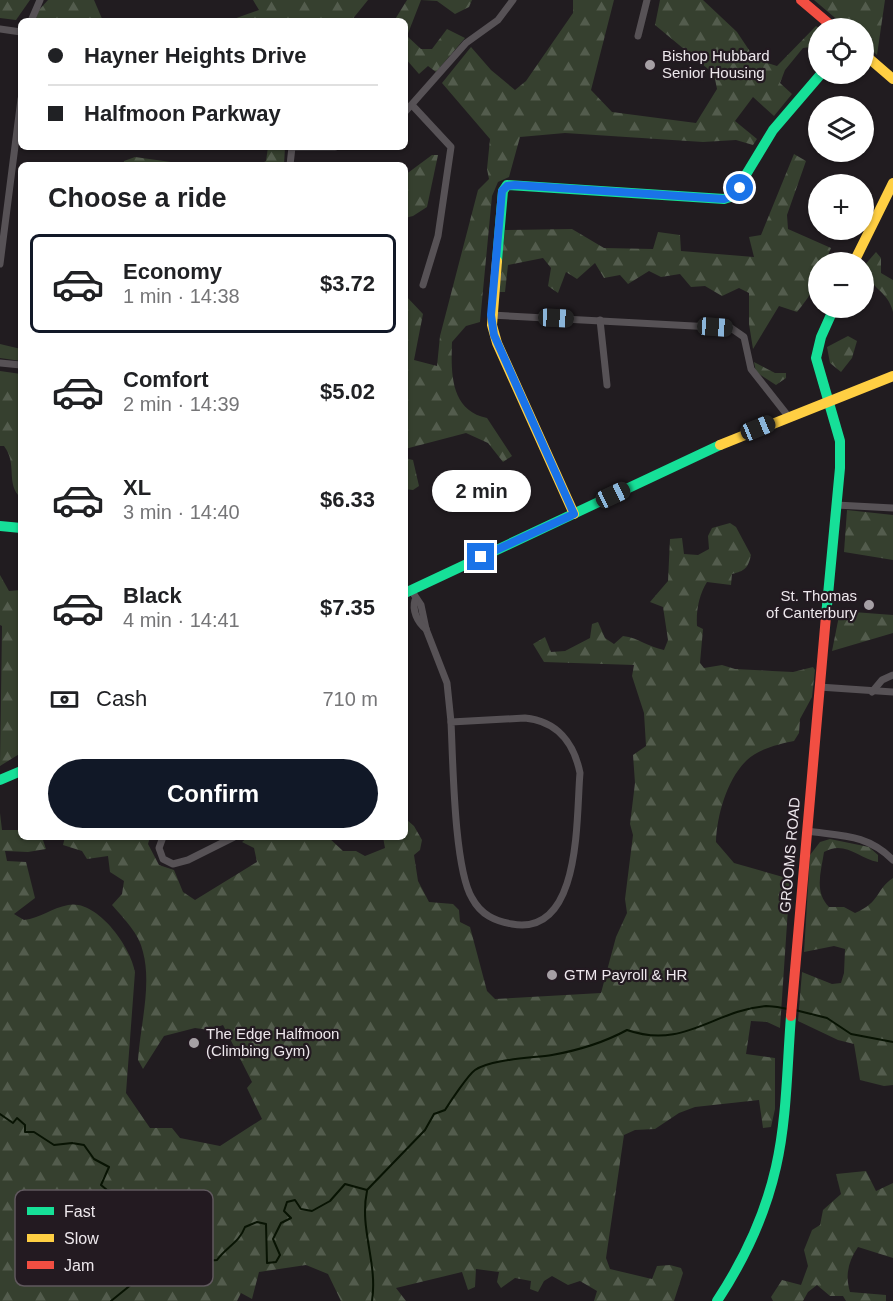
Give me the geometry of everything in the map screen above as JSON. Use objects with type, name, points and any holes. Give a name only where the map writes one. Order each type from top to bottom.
[{"type":"street","points":[[32,18],[40,0]]},
{"type":"street","points":[[408,109],[466,43],[498,20],[513,0]]},
{"type":"street","points":[[638,36],[647,0]]},
{"type":"street","points":[[801,0],[822,18]]},
{"type":"street","points":[[0,29],[18,32]]},
{"type":"street","points":[[874,63],[893,79]]},
{"type":"street","points":[[574,514],[497,343],[491,315],[502,191],[507,186],[724,199],[733,196],[740,188],[773,130],[812,84]]},
{"type":"street","points":[[412,105],[451,147],[438,236],[423,285]]},
{"type":"street","points":[[0,264],[18,134]]},
{"type":"street","points":[[859,252],[893,183]]},
{"type":"street","points":[[491,315],[720,327],[738,331],[744,337],[754,375],[788,416]]},
{"type":"street","name":"GROOMS ROAD","points":[[717,1301],[734,1276],[754,1236],[772,1189],[778,1158],[840,441],[816,358],[821,337],[830,318]]},
{"type":"street","points":[[600,320],[607,385]]},
{"type":"street","points":[[0,363],[18,365]]},
{"type":"street","points":[[451,722],[534,719],[559,731],[571,747],[580,773],[568,882],[560,905],[541,920],[523,925],[498,921],[483,912],[471,897],[461,857],[447,683],[426,629],[421,605],[409,591],[736,436],[893,376]]},
{"type":"street","points":[[836,505],[893,508]]},
{"type":"street","points":[[0,526],[18,528]]},
{"type":"street","points":[[872,692],[882,680],[893,675]]},
{"type":"street","points":[[819,687],[893,692]]},
{"type":"street","points":[[0,780],[18,772]]},
{"type":"street","points":[[807,831],[865,839],[879,846],[893,860]]},
{"type":"street","points":[[162,840],[159,848],[163,859],[173,864],[189,860],[228,840]]},
{"type":"green space","points":[[0,0],[30,0],[16,20],[0,18]]},
{"type":"green space","points":[[48,0],[94,0],[102,18],[36,18],[39,10]]},
{"type":"green space","points":[[253,0],[368,0],[353,18],[236,18],[259,10]]},
{"type":"green space","points":[[407,0],[421,0],[408,33],[408,18],[396,18]]},
{"type":"green space","points":[[421,0],[472,0],[469,7],[455,14],[437,1]]},
{"type":"green space","points":[[573,0],[614,0],[591,90],[612,112],[696,123],[717,89],[714,74],[655,25],[660,0],[703,0],[737,32],[755,59],[777,66],[808,34],[808,47],[803,48],[785,70],[780,83],[792,94],[774,116],[753,97],[735,121],[757,139],[753,145],[736,140],[703,142],[565,133],[520,137],[509,177],[498,182],[492,196],[480,322],[466,326],[452,342],[453,378],[459,399],[475,414],[487,418],[512,456],[503,462],[488,443],[466,433],[408,448],[408,298],[423,314],[414,360],[437,366],[440,336],[478,190],[489,179],[487,169],[490,139],[442,83],[471,47],[491,70],[515,90],[526,81],[573,13]]},
{"type":"green space","points":[[814,0],[885,0],[877,55],[874,52],[874,18],[835,18]]},
{"type":"green space","points":[[447,29],[465,38],[436,72],[428,66],[419,74],[408,61],[408,37],[421,49],[432,49]]},
{"type":"green space","points":[[268,150],[285,150],[284,162],[264,162]]},
{"type":"green space","points":[[794,154],[806,161],[787,215],[788,229],[808,238],[808,240],[831,248],[829,252],[808,252],[808,298],[797,312],[779,306],[753,349],[749,324],[749,293],[739,288],[722,296],[705,286],[691,287],[680,274],[661,277],[649,271],[628,284],[620,275],[604,278],[595,263],[577,279],[566,272],[558,293],[548,286],[551,268],[543,258],[508,265],[505,292],[498,292],[505,230],[572,229],[604,248],[653,249],[658,232],[680,235],[681,251],[754,257],[749,237],[761,235]]},
{"type":"green space","points":[[432,155],[438,155],[427,207],[408,217],[408,173]]},
{"type":"green space","points":[[135,157],[171,162],[124,162]]},
{"type":"green space","points":[[876,252],[881,258],[881,273],[893,280],[893,312],[887,299],[874,284],[874,254]]},
{"type":"green space","points":[[848,336],[857,341],[852,358],[841,372],[830,363],[827,347]]},
{"type":"green space","points":[[0,344],[18,348],[18,361],[0,358]]},
{"type":"green space","points":[[754,362],[775,373],[786,373],[786,378],[776,385],[756,372]]},
{"type":"green space","points":[[0,371],[18,374],[18,494],[12,480],[8,453],[4,446],[0,446]]},
{"type":"green space","points":[[408,459],[413,460],[419,486],[413,490],[408,489]]},
{"type":"green space","points":[[847,510],[893,515],[893,560],[844,552]]},
{"type":"green space","points":[[730,523],[736,527],[751,555],[745,568],[732,574],[731,585],[707,582],[704,587],[697,614],[697,626],[703,629],[700,663],[704,668],[722,665],[735,669],[793,672],[813,667],[815,670],[812,697],[800,719],[799,733],[794,741],[775,745],[757,753],[740,768],[724,798],[716,842],[734,863],[790,879],[780,1028],[767,1022],[751,1021],[746,1054],[775,1058],[775,1109],[771,1127],[763,1128],[759,1100],[695,1107],[679,1113],[655,1129],[635,1130],[624,1135],[606,1258],[610,1269],[652,1279],[657,1266],[670,1265],[681,1268],[683,1273],[674,1301],[594,1301],[597,1291],[580,1281],[568,1285],[552,1276],[544,1281],[538,1292],[530,1289],[531,1281],[515,1278],[501,1288],[497,1282],[499,1272],[476,1269],[475,1287],[468,1290],[462,1272],[396,1288],[406,1301],[341,1301],[328,1274],[306,1265],[259,1272],[252,1299],[241,1293],[237,1301],[0,1301],[0,813],[2,830],[18,830],[18,840],[43,840],[46,849],[28,852],[5,851],[7,861],[26,862],[35,898],[14,914],[24,920],[68,905],[79,905],[101,917],[120,938],[127,950],[135,972],[126,1093],[150,1128],[172,1128],[180,1138],[220,1146],[262,1119],[247,1088],[252,1082],[223,1025],[209,1030],[195,1028],[164,1036],[143,1069],[138,1060],[146,992],[143,952],[138,939],[112,905],[122,894],[124,881],[110,872],[108,856],[87,859],[82,851],[63,845],[64,840],[149,840],[148,844],[159,865],[174,870],[183,892],[195,900],[257,862],[254,848],[242,842],[244,840],[331,840],[343,851],[356,851],[365,856],[385,848],[384,840],[408,840],[408,821],[414,826],[422,840],[420,850],[414,855],[418,881],[429,902],[453,904],[459,910],[460,922],[470,927],[487,991],[495,999],[601,993],[616,937],[627,913],[625,899],[633,835],[630,824],[635,783],[633,755],[646,746],[644,713],[632,676],[634,665],[544,662],[533,644],[545,637],[551,652],[565,651],[590,638],[592,624],[598,622],[605,638],[614,644],[623,636],[664,650],[668,640],[663,607],[650,602],[668,581],[670,539],[682,538],[684,554],[698,555],[709,549],[708,536],[712,528]]},
{"type":"green space","points":[[0,575],[9,591],[18,590],[18,755],[0,766],[2,626],[0,625]]},
{"type":"green space","points":[[840,611],[893,615],[893,633],[832,651]]},
{"type":"green space","points":[[830,839],[869,847],[878,855],[878,862],[845,849],[832,849],[824,852],[820,888],[821,895],[829,907],[844,907],[855,913],[869,905],[887,882],[893,878],[893,1085],[884,1086],[860,1080],[854,1044],[838,1040],[798,1021],[802,972],[832,984],[841,983],[844,973],[845,949],[834,946],[804,952],[810,855],[820,842]]},
{"type":"green space","points":[[866,1171],[876,1191],[893,1183],[893,1258],[858,1247],[848,1269],[848,1286],[850,1292],[886,1295],[886,1301],[846,1301],[843,1296],[830,1296],[817,1285],[808,1292],[803,1301],[773,1301],[771,1297],[782,1280],[801,1285],[808,1266],[804,1250],[812,1230],[820,1225],[823,1210],[841,1194],[836,1174]]},
{"type":"waterway","points":[[213,1260],[217,1260],[239,1237],[245,1227],[257,1222],[266,1224],[267,1263],[276,1262],[280,1255],[273,1239],[281,1223],[291,1218],[284,1211],[287,1202],[295,1200],[301,1209],[312,1211],[330,1201],[345,1184],[367,1190],[425,1130],[434,1114],[445,1110],[472,1073],[482,1066],[501,1061],[572,1051],[627,1030],[647,1035],[665,1035],[698,1027],[747,1009],[766,1006],[789,1009]]},
{"type":"waterway","points":[[795,1010],[827,1018],[851,1034],[893,1042]]},
{"type":"waterway","points":[[0,1114],[13,1123],[17,1118],[25,1125],[25,1132],[34,1132],[54,1145],[72,1143],[84,1145],[94,1159],[109,1167],[101,1185],[107,1190]]},
{"type":"waterway","points":[[367,1191],[365,1219],[373,1273],[372,1301]]},
{"type":"waterway","points":[[111,1301],[129,1286]]},
{"type":"traffic: fast","points":[[497,261],[503,191],[507,185],[724,199],[733,196],[773,130],[812,84]]},
{"type":"traffic: fast","points":[[826,616],[840,468],[840,441],[816,358],[821,337],[830,318]]},
{"type":"traffic: fast","points":[[408,592],[720,445]]},
{"type":"traffic: fast","points":[[0,526],[18,528]]},
{"type":"traffic: fast","points":[[0,780],[18,772]]},
{"type":"traffic: fast","points":[[717,1301],[752,1237],[766,1203],[776,1167],[786,1092],[791,1016]]},
{"type":"traffic: slow","points":[[874,63],[893,79]]},
{"type":"traffic: slow","points":[[859,252],[893,183]]},
{"type":"traffic: slow","points":[[497,261],[492,325],[497,343],[574,514]]},
{"type":"traffic: slow","points":[[720,445],[893,376]]},
{"type":"traffic: jam","points":[[801,0],[822,18]]},
{"type":"traffic: jam","points":[[791,1016],[826,616]]},
{"type":"place","name":"Bishop Hubbard Senior Housing","points":[[650,65]]},
{"type":"place","name":"St. Thomas of Canterbury","points":[[869,605]]},
{"type":"place","name":"GTM Payroll & HR","points":[[552,975]]},
{"type":"place","name":"The Edge Halfmoon (Climbing Gym)","points":[[194,1043]]},
{"type":"route","points":[[481,557],[574,514],[494,335],[491,315],[502,191],[507,186],[515,185],[724,199],[733,196],[740,188]]}]
